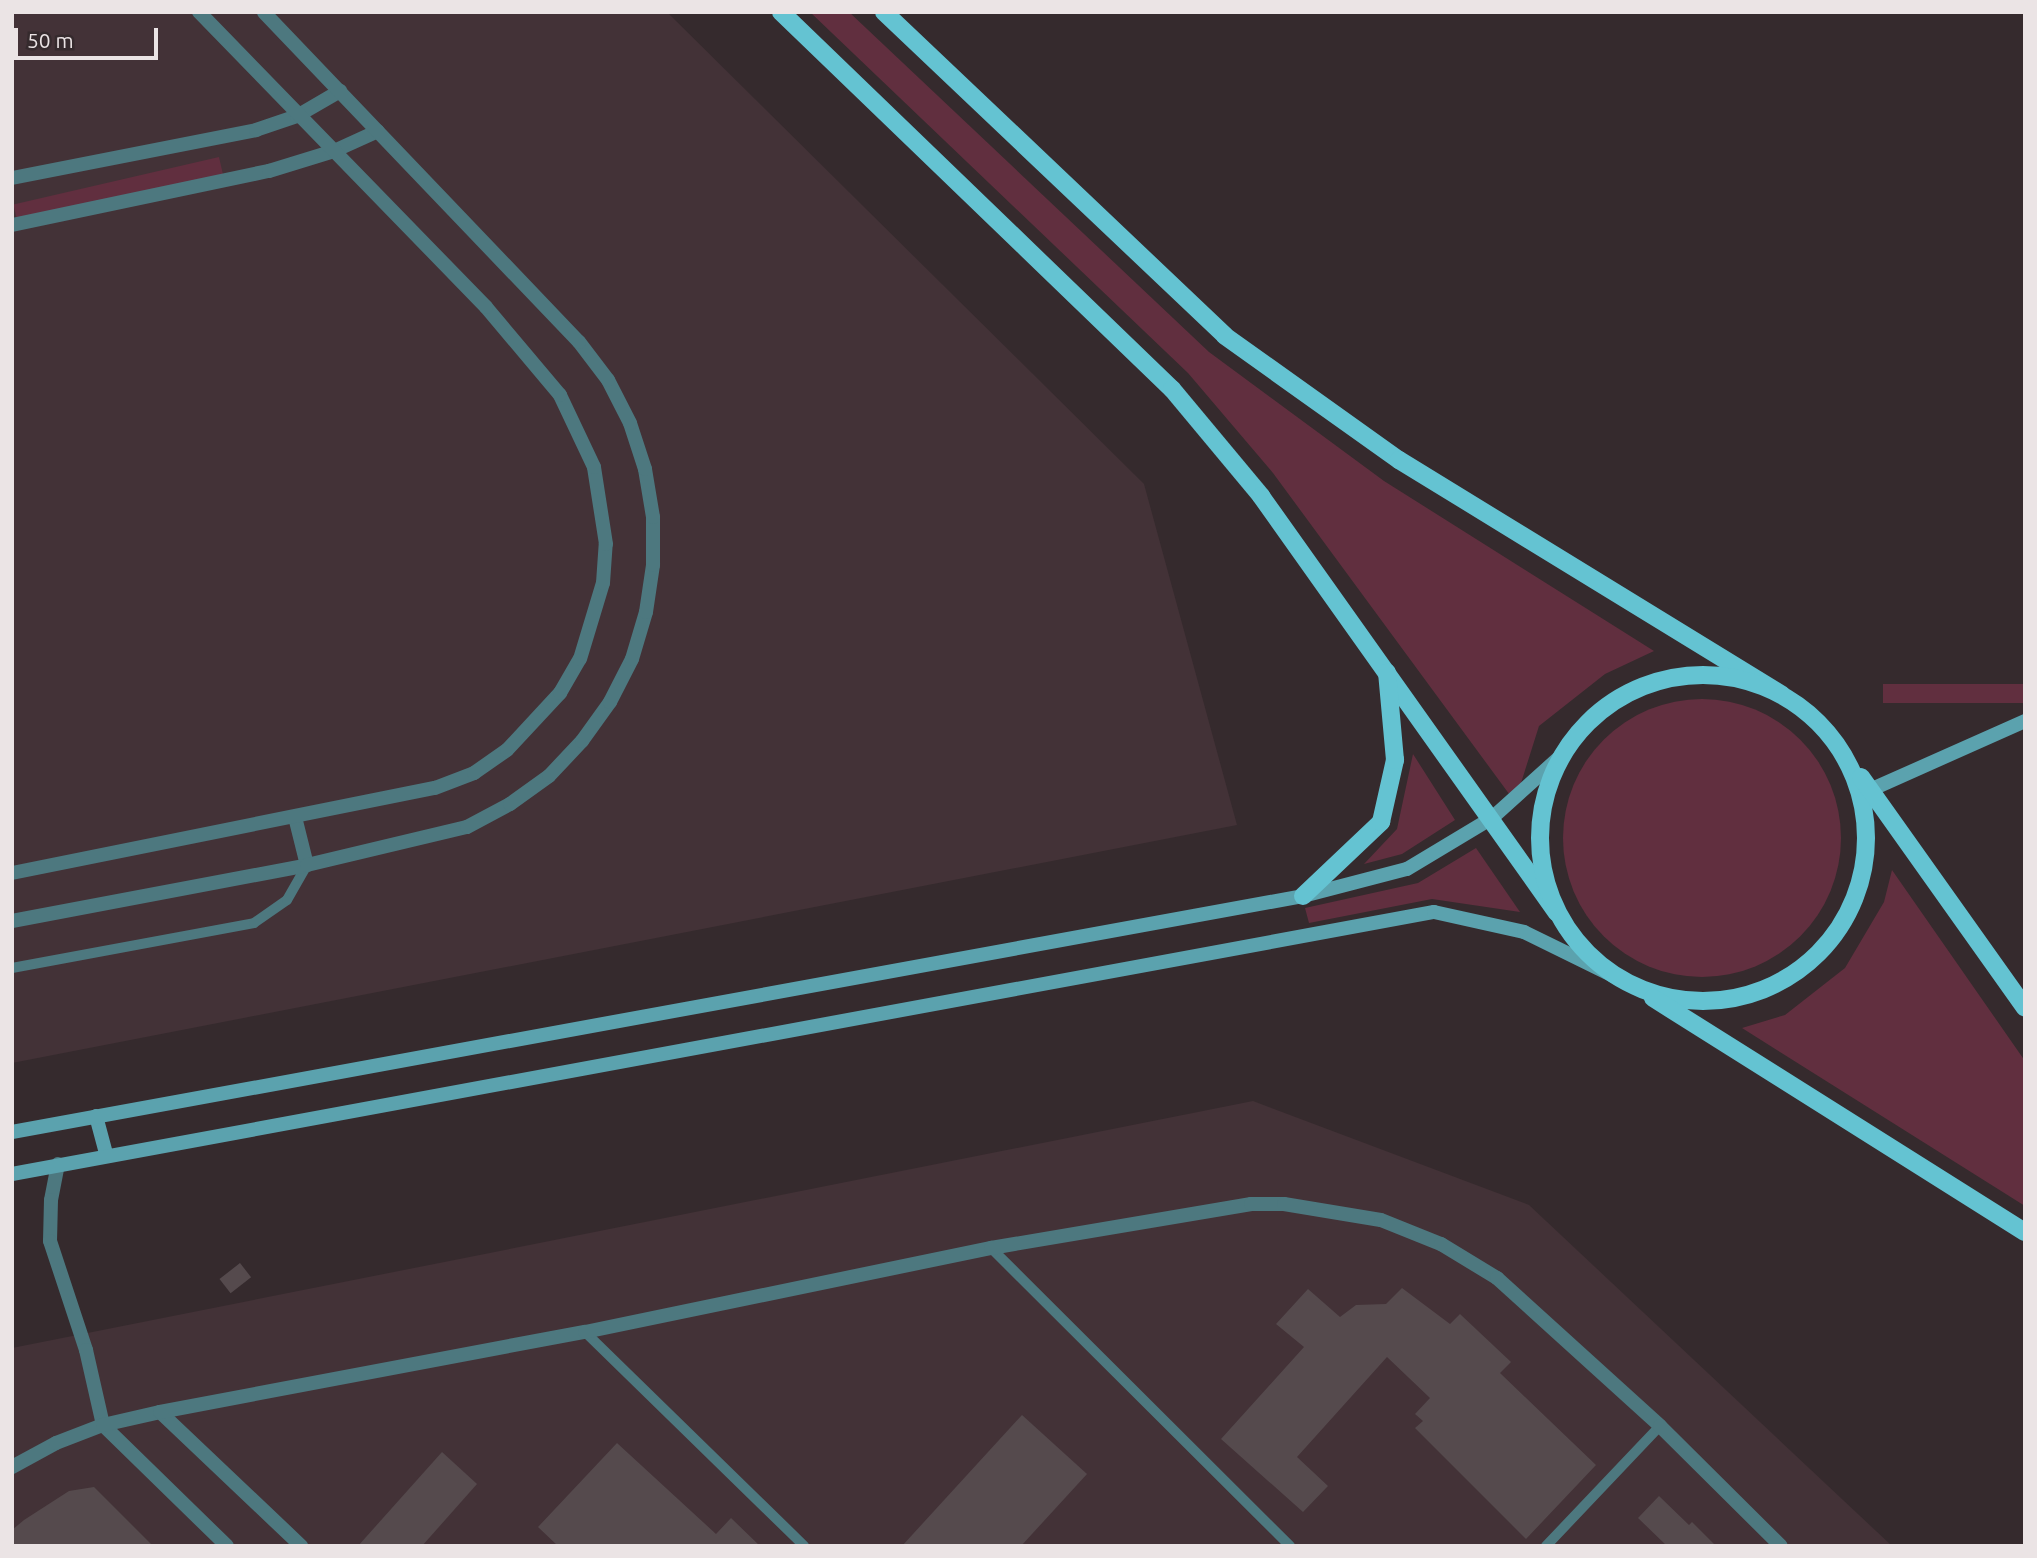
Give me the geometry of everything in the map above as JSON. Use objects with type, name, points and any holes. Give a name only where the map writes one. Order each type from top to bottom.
[{"type":"main road","points":[[781,12],[1172,389],[1261,496],[1387,668],[1583,949],[1616,977],[1734,1046],[2025,1232]]},
{"type":"main road","points":[[884,12],[1225,335],[1399,460],[1782,695],[1813,717],[1838,745],[2025,1008]]},
{"type":"main road","points":[[1303,896],[1381,822],[1395,760],[1387,668]]},
{"type":"main road","points":[[12,1132],[1303,896],[1407,869],[1492,818],[1563,754],[1595,716],[1637,689],[1685,676],[1734,678],[1782,695]]},
{"type":"main road","points":[[1870,790],[2025,721]]},
{"type":"main road","points":[[12,1174],[106,1153],[1434,912],[1524,932],[1616,977],[1668,998],[1724,1001],[1777,985],[1823,952],[1854,905],[1867,851],[1862,796],[1838,745]]},
{"type":"main road","points":[[1558,913],[1541,860],[1543,805],[1563,754]]},
{"type":"main road","points":[[96,1116],[106,1153]]},
{"type":"street","points":[[12,873],[435,788],[474,773],[507,750],[544,713],[580,659],[600,596],[606,544],[594,467],[560,396],[486,307],[297,116],[199,12]]},
{"type":"street","points":[[12,921],[307,864],[467,827],[510,804],[549,776],[582,741],[621,680],[646,612],[653,565],[653,517],[645,469],[630,423],[608,380],[579,342],[264,12]]},
{"type":"street","points":[[12,178],[256,130],[297,116],[340,91]]},
{"type":"street","points":[[12,225],[269,171],[334,151],[378,131]]},
{"type":"street","points":[[295,817],[307,864]]},
{"type":"street","points":[[58,1164],[49,1221],[52,1251],[86,1350],[103,1425],[227,1546]]},
{"type":"street","points":[[12,1467],[56,1443],[103,1425],[160,1412],[585,1332],[990,1248],[1251,1204],[1317,1207],[1381,1220],[1441,1244],[1497,1278],[1660,1426],[1781,1546]]},
{"type":"street","points":[[160,1412],[301,1546]]},
{"type":"lane","points":[[12,968],[254,923],[287,900],[307,864]]},
{"type":"lane","points":[[990,1248],[1290,1546]]},
{"type":"lane","points":[[585,1332],[804,1546]]},
{"type":"lane","points":[[1546,1546],[1660,1426]]},
{"type":"shaded area","points":[[12,12],[667,12],[1144,484],[1237,825],[12,1063]]},
{"type":"shaded area","points":[[810,12],[849,12],[1209,352],[1384,481],[1654,651],[1605,674],[1539,726],[1515,802],[1273,473],[1188,373]]},
{"type":"shaded area","points":[[219,157],[224,179],[19,227],[13,204]]},
{"type":"shaded area","points":[[1883,684],[2025,684],[2025,703],[1883,703]]},
{"type":"shaded area","points":[[1716,699],[1768,715],[1801,739],[1818,761],[1831,785],[1839,811],[1839,865],[1831,891],[1818,915],[1801,937],[1779,954],[1755,967],[1716,977],[1688,977],[1636,961],[1603,937],[1594,926],[1579,904],[1565,865],[1563,824],[1579,772],[1603,739],[1614,730],[1636,715],[1675,701]]},
{"type":"shaded area","points":[[1413,754],[1455,820],[1402,854],[1364,864],[1397,829]]},
{"type":"shaded area","points":[[1476,848],[1520,912],[1432,899],[1309,923],[1305,908],[1418,883]]},
{"type":"shaded area","points":[[1892,870],[2025,1061],[2025,1206],[1742,1028],[1785,1015],[1845,968],[1884,902]]},
{"type":"shaded area","points":[[1253,1101],[1529,1205],[1892,1546],[12,1546],[12,1348]]},
{"type":"building","points":[[240,1263],[251,1277],[231,1293],[220,1279]]},
{"type":"building","points":[[1402,1288],[1450,1324],[1460,1314],[1511,1362],[1500,1373],[1596,1465],[1526,1539],[1415,1428],[1423,1421],[1415,1414],[1430,1398],[1387,1357],[1297,1457],[1328,1486],[1303,1512],[1221,1439],[1304,1347],[1276,1324],[1308,1289],[1340,1317],[1356,1305],[1386,1304]]},
{"type":"building","points":[[1022,1415],[1087,1474],[1021,1546],[902,1546]]},
{"type":"building","points":[[617,1443],[716,1534],[731,1518],[760,1546],[558,1546],[538,1527]]},
{"type":"building","points":[[442,1452],[477,1484],[422,1546],[358,1546]]},
{"type":"building","points":[[94,1487],[153,1546],[12,1546],[12,1530],[24,1520],[69,1491]]},
{"type":"building","points":[[1659,1496],[1689,1525],[1692,1522],[1716,1546],[1667,1546],[1638,1518]]}]
